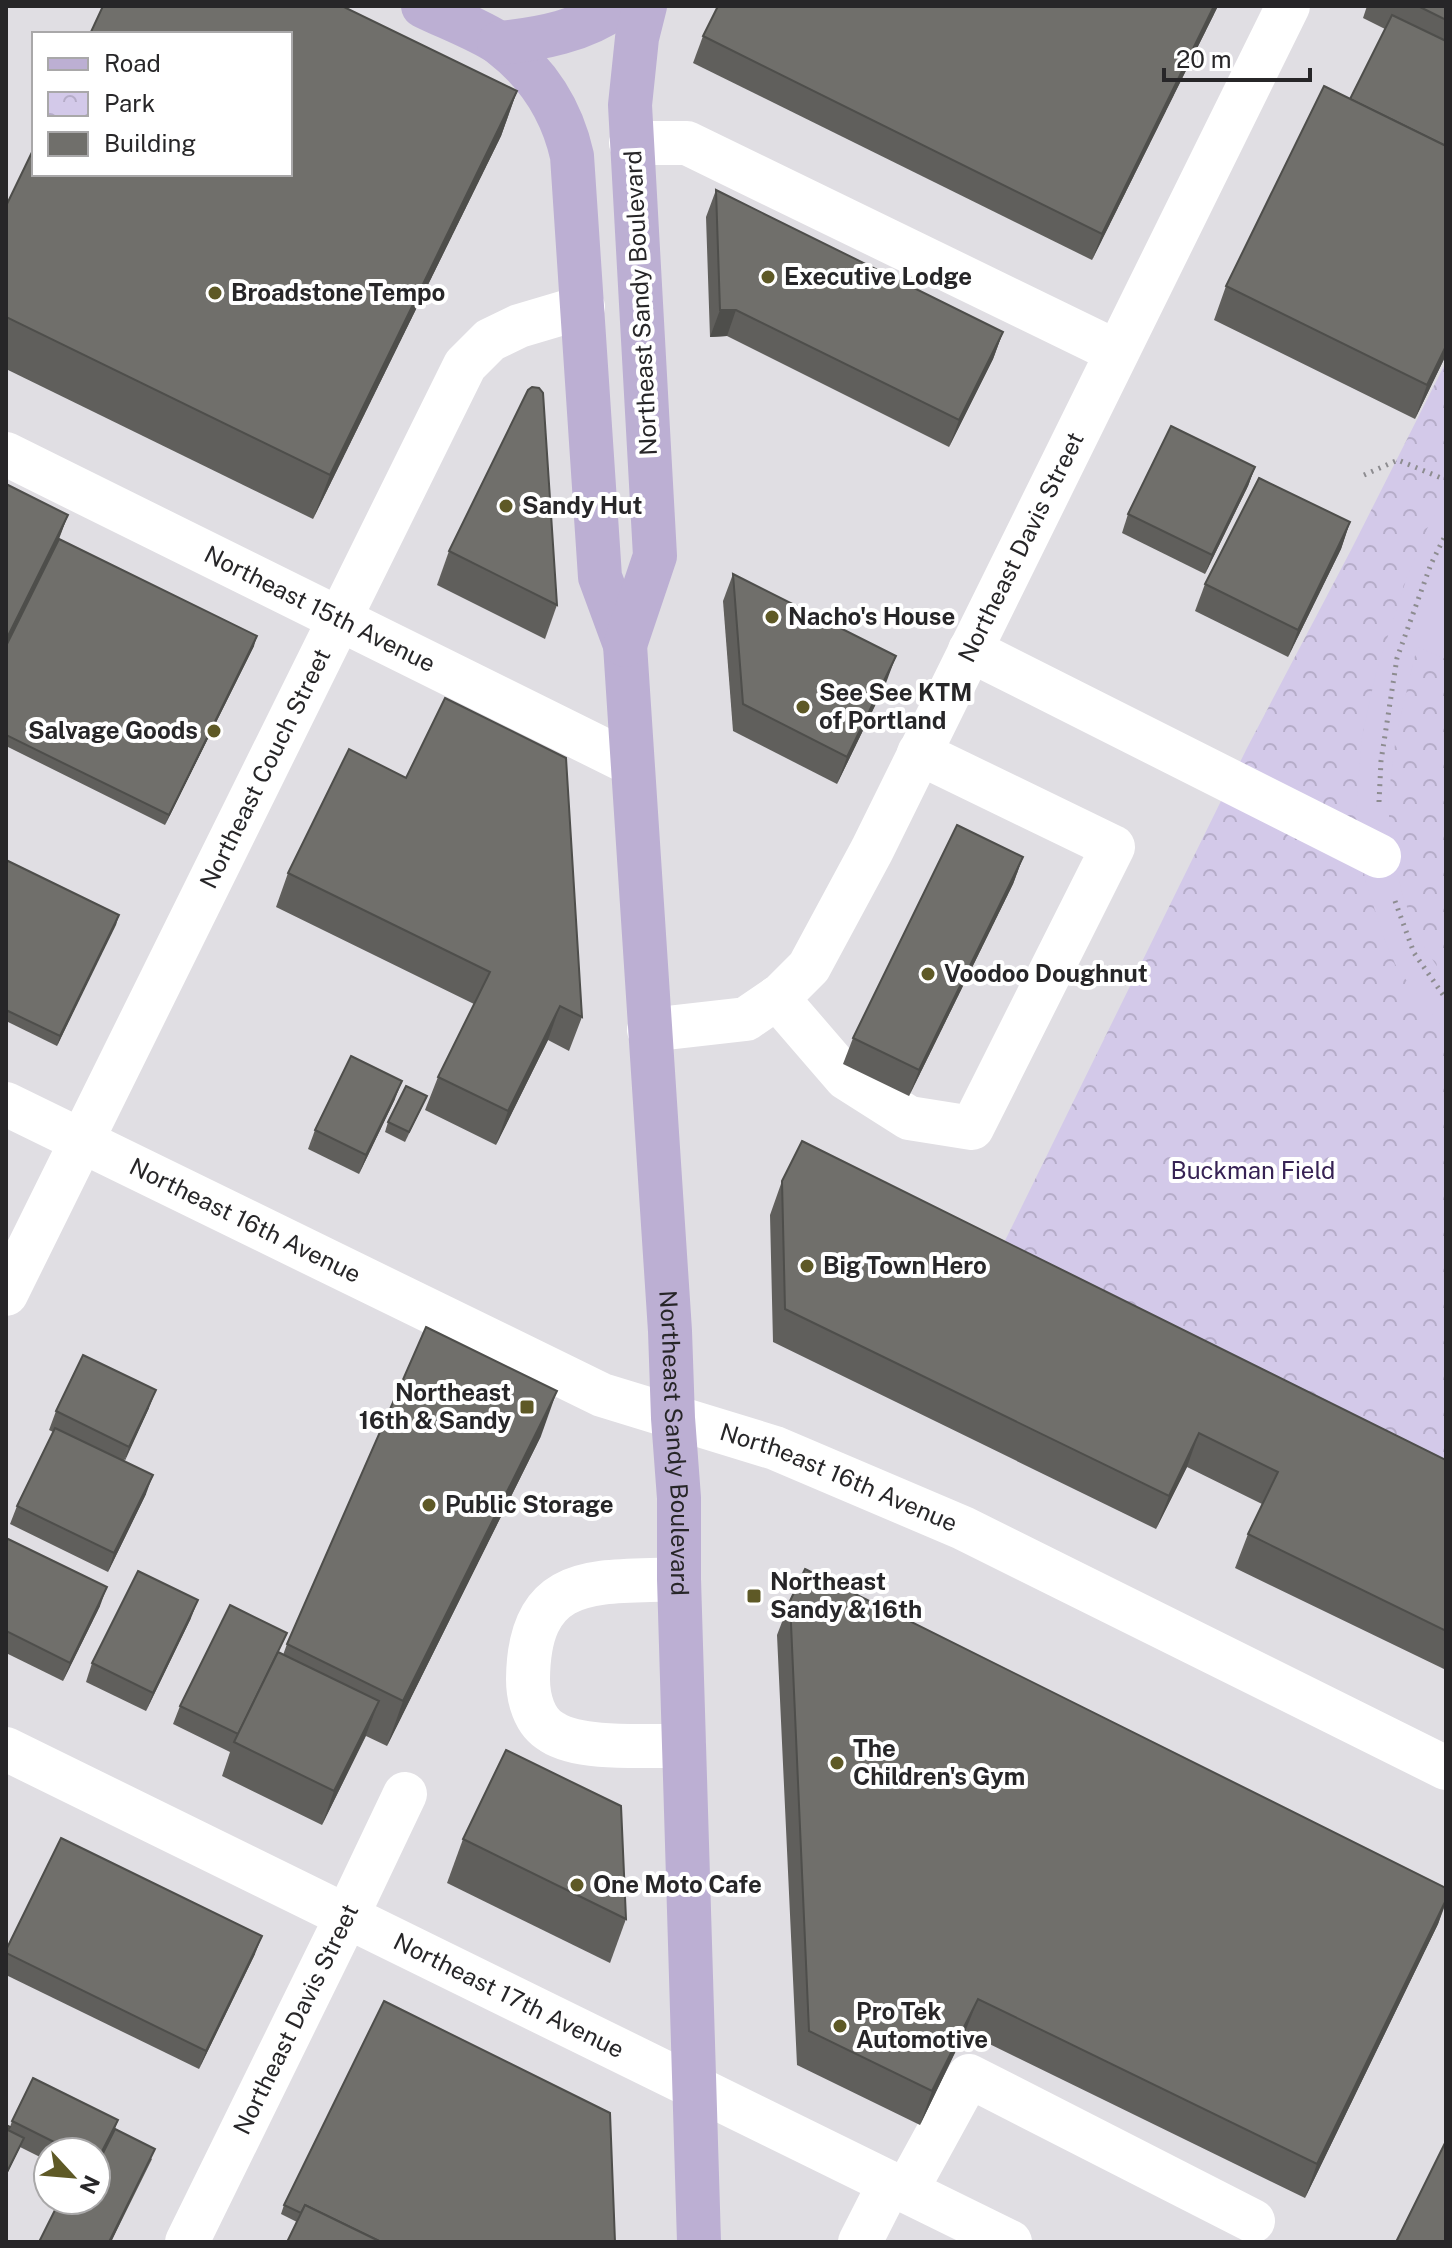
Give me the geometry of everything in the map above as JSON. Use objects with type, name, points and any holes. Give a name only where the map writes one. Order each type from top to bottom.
[{"type":"main road","name":"Northeast Sandy Boulevard","points":[[423,6],[499,43],[531,71],[556,106],[572,156],[600,577],[625,645],[670,1331],[679,1498],[699,2242]]},
{"type":"main road","points":[[499,43],[539,39],[585,24],[618,6]]},
{"type":"main road","name":"Northeast Sandy Boulevard","points":[[625,645],[655,556],[630,105],[637,38],[645,6]]},
{"type":"street","name":"Northeast Davis Street","points":[[649,1030],[746,1019],[777,998],[809,967],[919,753],[1288,6]]},
{"type":"street","points":[[631,143],[687,143],[1117,352]]},
{"type":"street","name":"Northeast Couch Street","points":[[6,1294],[465,365],[490,340],[519,326],[583,307]]},
{"type":"street","name":"Northeast 15th Avenue","points":[[6,454],[632,764]]},
{"type":"street","points":[[970,650],[1379,856]]},
{"type":"street","points":[[777,998],[846,1078],[909,1118],[972,1128],[1113,847],[919,753]]},
{"type":"street","name":"Northeast 16th Avenue","points":[[6,1104],[602,1395],[775,1448],[963,1528],[1446,1768]]},
{"type":"street","points":[[679,1579],[579,1586],[553,1600],[539,1620],[528,1678],[531,1706],[549,1731],[571,1741],[684,1746]]},
{"type":"street","name":"Northeast 17th Avenue","points":[[6,1749],[1010,2242]]},
{"type":"street","name":"Northeast Davis Street","points":[[187,2242],[405,1794]]},
{"type":"street","points":[[860,2242],[969,2076],[1253,2221]]},
{"type":"path","points":[[1364,475],[1398,460],[1446,480]]},
{"type":"path","points":[[1446,534],[1431,564],[1397,658],[1381,761],[1377,850],[1414,953],[1446,999]]},
{"type":"green space","name":"Buckman Field","points":[[1446,362],[1446,1484],[995,1261],[1247,748]]},
{"type":"green space","points":[[1446,495],[1446,659],[1417,647],[1396,736],[1388,801],[1392,854],[1404,900],[1425,948],[1446,980],[1446,1032],[1397,968],[1385,941],[1365,880],[1356,811],[1362,736],[1376,673],[1407,577],[1427,529]]},
{"type":"building","name":"Broadstone Tempo","points":[[103,6],[342,6],[517,91],[330,475],[6,317],[6,206],[32,152],[32,176],[292,176],[292,32],[91,32]]},
{"type":"building","points":[[718,6],[1214,6],[1102,234],[703,36]]},
{"type":"building","points":[[1418,6],[1446,6],[1446,20]]},
{"type":"building","points":[[1392,15],[1446,41],[1446,146],[1350,99]]},
{"type":"building","points":[[1324,86],[1446,146],[1446,346],[1427,385],[1226,286]]},
{"type":"building","name":"Executive Lodge","points":[[716,190],[1003,332],[959,420],[736,310],[720,310]]},
{"type":"building","name":"Sandy Hut","points":[[532,387],[539,388],[543,393],[557,605],[449,551]]},
{"type":"building","points":[[1171,426],[1255,467],[1212,555],[1128,514]]},
{"type":"building","points":[[1259,478],[1350,522],[1298,630],[1205,584]]},
{"type":"building","points":[[6,484],[68,515],[6,640]]},
{"type":"building","points":[[59,539],[257,636],[169,815],[6,735],[6,646]]},
{"type":"building","name":"See See KTM of Portland","points":[[733,574],[896,656],[847,757],[743,704]]},
{"type":"building","points":[[445,698],[566,758],[582,1017],[560,1006],[508,1111],[438,1077],[490,972],[288,873],[349,749],[406,778]]},
{"type":"building","name":"Voodoo Doughnut","points":[[957,825],[1023,857],[919,1070],[853,1038]]},
{"type":"building","points":[[6,860],[119,915],[60,1036],[6,1010]]},
{"type":"building","points":[[351,1056],[402,1081],[366,1155],[315,1130]]},
{"type":"building","points":[[406,1086],[427,1096],[409,1132],[388,1122]]},
{"type":"building","points":[[802,1141],[1446,1460],[1446,1631],[1248,1534],[1278,1472],[1199,1433],[1169,1496],[785,1309],[782,1181]]},
{"type":"building","name":"Public Storage","points":[[426,1327],[557,1391],[403,1701],[287,1644]]},
{"type":"building","points":[[83,1355],[156,1390],[129,1447],[56,1411]]},
{"type":"building","points":[[55,1428],[153,1475],[114,1553],[17,1506]]},
{"type":"building","points":[[6,1538],[107,1587],[70,1663],[6,1631]]},
{"type":"building","points":[[805,1569],[1446,1888],[1446,1900],[1317,2164],[978,1999],[932,2091],[809,2031],[790,1601]]},
{"type":"building","points":[[138,1571],[198,1600],[153,1693],[92,1663]]},
{"type":"building","points":[[230,1605],[287,1633],[238,1734],[180,1706]]},
{"type":"building","points":[[278,1652],[379,1701],[334,1791],[234,1742]]},
{"type":"building","points":[[506,1750],[621,1806],[626,1919],[463,1839]]},
{"type":"building","points":[[61,1838],[262,1936],[206,2051],[6,1953]]},
{"type":"building","points":[[384,2001],[610,2113],[615,2242],[381,2242],[305,2205],[301,2213],[284,2205]]},
{"type":"building","points":[[33,2078],[118,2120],[110,2136],[42,2136],[12,2121]]},
{"type":"building","points":[[6,2125],[10,2127],[8,2130],[24,2138],[6,2174]]},
{"type":"building","points":[[115,2129],[155,2149],[109,2242],[39,2242],[52,2216],[112,2216],[112,2136]]},
{"type":"building","points":[[1446,2141],[1446,2242],[1396,2242]]},
{"type":"building","points":[[305,2205],[381,2242],[287,2242]]},
{"type":"place","name":"Executive Lodge","points":[[768,277]]},
{"type":"place","name":"Broadstone Tempo","points":[[215,293]]},
{"type":"place","name":"Sandy Hut","points":[[506,506]]},
{"type":"place","name":"Nacho's House","points":[[772,617]]},
{"type":"place","name":"See See KTM of Portland","points":[[803,707]]},
{"type":"place","name":"Salvage Goods","points":[[214,731]]},
{"type":"place","name":"Voodoo Doughnut","points":[[928,974]]},
{"type":"place","name":"Big Town Hero","points":[[807,1266]]},
{"type":"place","name":"Northeast 16th & Sandy","points":[[527,1407]]},
{"type":"place","name":"Public Storage","points":[[429,1505]]},
{"type":"place","name":"Northeast Sandy & 16th","points":[[754,1596]]},
{"type":"place","name":"The Children's Gym","points":[[837,1763]]},
{"type":"place","name":"One Moto Cafe","points":[[577,1885]]},
{"type":"place","name":"Pro Tek Automotive","points":[[840,2026]]}]
